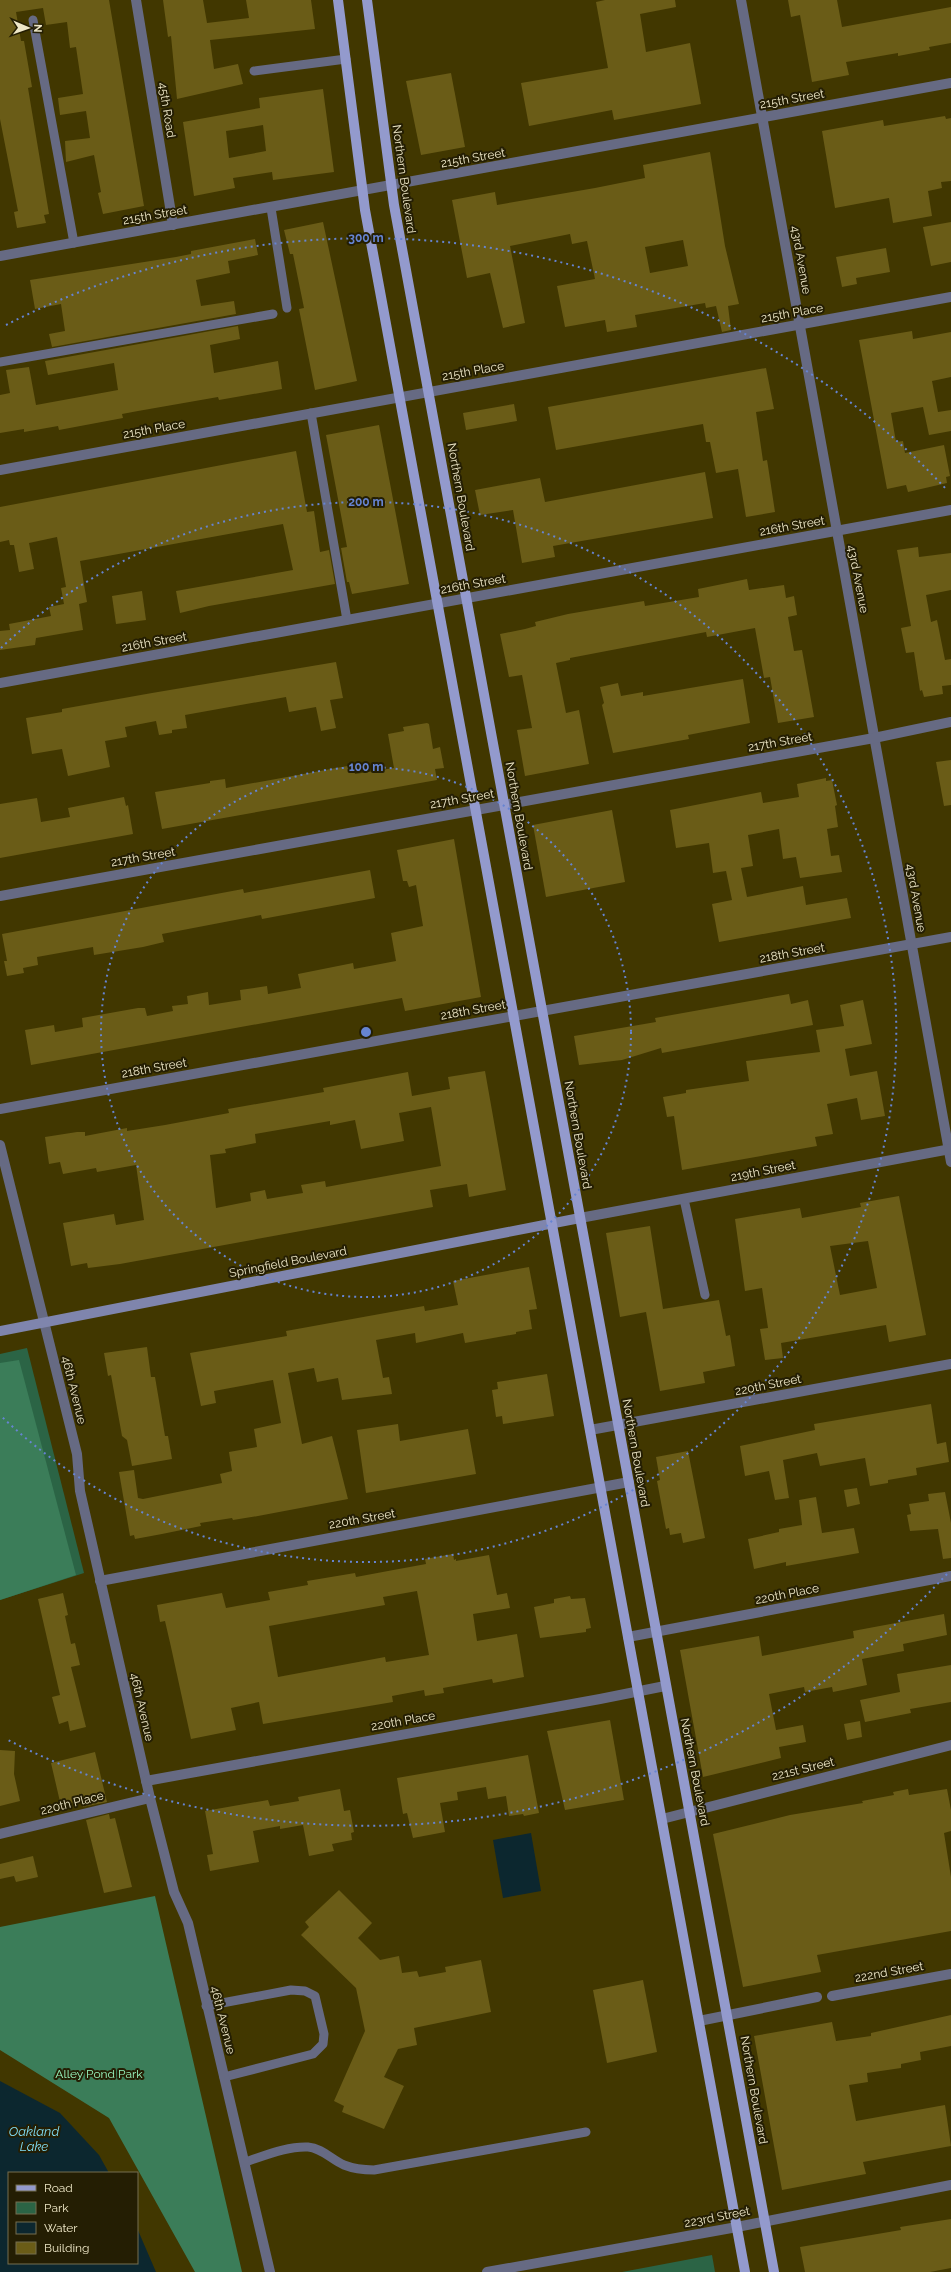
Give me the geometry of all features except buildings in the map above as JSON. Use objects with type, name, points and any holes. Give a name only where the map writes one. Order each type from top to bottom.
[{"type":"main road","points":[[338,0],[363,191],[745,2272]]},
{"type":"main road","name":"Northern Boulevard","points":[[367,0],[391,186],[629,1482],[665,1686],[774,2272]]},
{"type":"main road","name":"Springfield Boulevard","points":[[0,1331],[580,1218]]},
{"type":"street","name":"45th Road","points":[[136,0],[173,225]]},
{"type":"street","name":"43rd Avenue","points":[[741,0],[911,944],[950,1149],[951,1162]]},
{"type":"street","name":"215th Street","points":[[0,256],[271,208],[951,83]]},
{"type":"street","name":"215th Place","points":[[0,470],[951,297]]},
{"type":"street","name":"216th Street","points":[[0,683],[951,510]]},
{"type":"street","name":"217th Street","points":[[0,896],[874,738],[951,722]]},
{"type":"street","name":"218th Street","points":[[0,1109],[951,937]]},
{"type":"street","name":"46th Avenue","points":[[0,1145],[77,1454],[80,1491],[150,1798],[174,1892],[188,1924],[206,2006],[245,2162],[270,2272]]},
{"type":"street","name":"219th Street","points":[[580,1218],[950,1149]]},
{"type":"street","name":"220th Street","points":[[590,1430],[951,1364]]},
{"type":"street","name":"220th Street","points":[[100,1582],[629,1482]]},
{"type":"street","name":"220th Place","points":[[628,1637],[951,1576]]},
{"type":"street","name":"220th Place","points":[[146,1781],[665,1686]]},
{"type":"street","name":"221st Street","points":[[662,1818],[951,1745]]},
{"type":"street","name":"220th Place","points":[[0,1834],[150,1798]]},
{"type":"street","name":"222nd Street","points":[[832,1996],[951,1974]]},
{"type":"street","points":[[699,2021],[817,1997]]},
{"type":"street","name":"223rd Street","points":[[487,2272],[765,2222],[951,2185]]},
{"type":"lane","points":[[33,20],[74,243]]},
{"type":"lane","points":[[254,71],[346,59]]},
{"type":"lane","points":[[271,208],[287,308]]},
{"type":"lane","points":[[0,362],[273,314]]},
{"type":"lane","points":[[311,413],[347,620]]},
{"type":"lane","points":[[684,1199],[704,1295]]},
{"type":"lane","points":[[206,2006],[291,1990],[305,1991],[315,1996],[324,2034],[323,2044],[314,2054],[224,2077]]},
{"type":"lane","points":[[245,2162],[293,2148],[309,2147],[320,2151],[343,2165],[359,2170],[374,2170],[586,2132]]},
{"type":"green space","points":[[27,1348],[84,1573],[0,1600],[0,1354]]},
{"type":"green space","points":[[19,1360],[76,1575],[0,1600],[0,1363]]},
{"type":"green space","name":"Alley Pond Park","points":[[155,1896],[242,2272],[195,2272],[109,2118],[0,2050],[0,1927]]},
{"type":"green space","points":[[712,2255],[715,2272],[622,2272]]},
{"type":"water","points":[[531,1833],[541,1891],[503,1898],[493,1840]]},
{"type":"water","name":"Oakland Lake","points":[[0,2081],[60,2113],[99,2155],[108,2172],[8,2172],[8,2264],[138,2264],[138,2230],[156,2272],[0,2272]]}]
